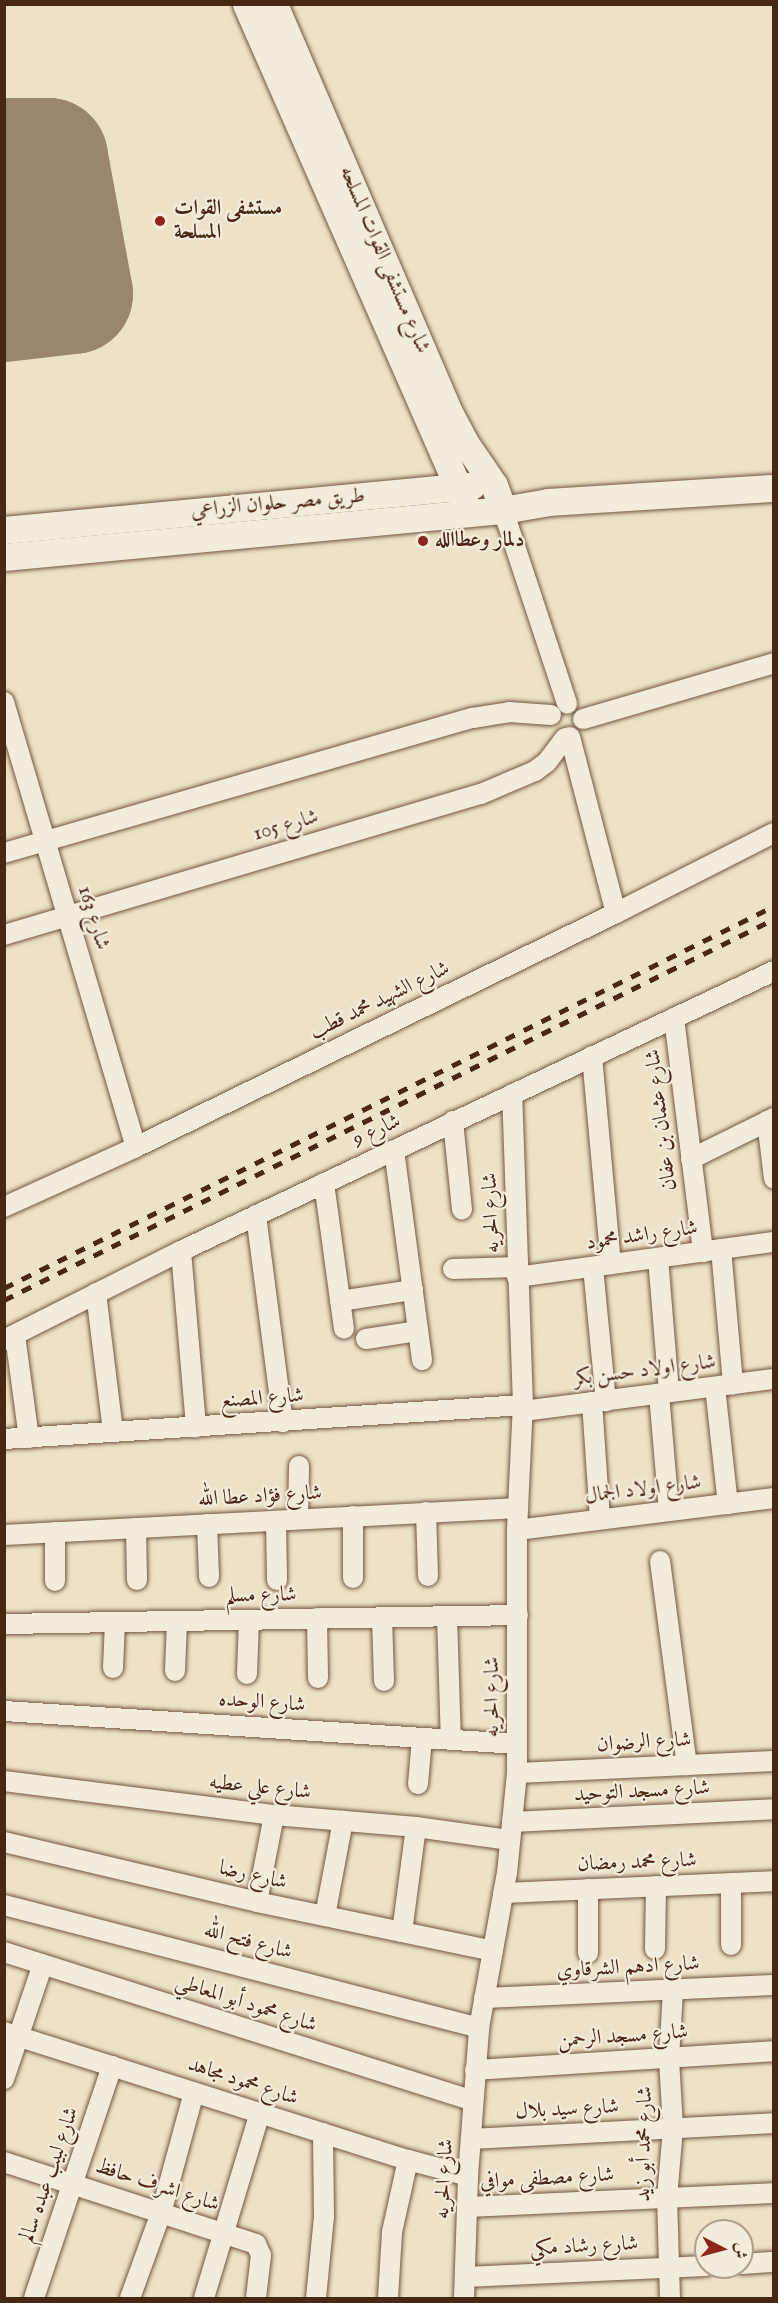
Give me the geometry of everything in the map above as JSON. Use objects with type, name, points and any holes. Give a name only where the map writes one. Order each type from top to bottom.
[{"type":"main road","name":"شارع مستشفى القوات المسلحه","points":[[246,4],[457,487],[470,512]]},
{"type":"main road","name":"شارع مستشفى القوات المسلحه","points":[[274,4],[450,414],[499,498]]},
{"type":"main road","name":"طريق مصر حلوان الزراعي","points":[[4,557],[212,538],[263,519],[457,487],[499,498],[549,502],[774,488]]},
{"type":"main road","name":"طريق مصر حلوان الزراعي","points":[[4,530],[204,511],[263,519],[470,512],[499,498]]},
{"type":"main road","points":[[204,511],[212,538]]},
{"type":"street","points":[[499,498],[559,710],[552,730],[568,738],[616,914]]},
{"type":"street","points":[[583,718],[774,663]]},
{"type":"street","name":"شارع 163","points":[[4,702],[136,1147]]},
{"type":"street","points":[[4,853],[473,718],[508,712],[577,707],[583,718],[582,729],[568,738]]},
{"type":"street","name":"شارع 105","points":[[4,935],[481,794],[536,771],[568,738]]},
{"type":"street","name":"شارع الشهيد محمد قطب","points":[[4,1207],[136,1147],[616,914],[774,833]]},
{"type":"street","name":"شارع 9","points":[[10,1337],[256,1215],[774,971]]},
{"type":"street","name":"شارع عثمان بن عفان","points":[[674,1018],[691,1159],[712,1250],[724,1385],[728,1504]]},
{"type":"street","points":[[592,1056],[602,1266],[599,1402],[600,1519]]},
{"type":"street","name":"شارع الحريه","points":[[464,2298],[468,2176],[479,2028],[503,1893],[517,1773],[518,1508],[523,1408],[512,1094]]},
{"type":"street","points":[[691,1159],[770,1120],[774,1179]]},
{"type":"street","points":[[453,1121],[462,1210]]},
{"type":"street","points":[[394,1150],[422,1360]]},
{"type":"street","points":[[324,1183],[344,1329]]},
{"type":"street","points":[[256,1215],[283,1422]]},
{"type":"street","name":"شارع راشد محمود","points":[[453,1269],[517,1272],[602,1266],[774,1242]]},
{"type":"street","points":[[181,1251],[196,1427]]},
{"type":"street","points":[[658,1258],[669,1511]]},
{"type":"street","points":[[340,1301],[413,1290]]},
{"type":"street","points":[[96,1293],[113,1432]]},
{"type":"street","points":[[366,1339],[418,1330]]},
{"type":"street","points":[[10,1337],[29,1438]]},
{"type":"street","name":"شارع اولاد حسن بكر","points":[[523,1408],[599,1402],[774,1379]]},
{"type":"street","name":"شارع المصنع","points":[[4,1439],[523,1408]]},
{"type":"street","points":[[298,1519],[299,1466]]},
{"type":"street","name":"شارع اولاد الجمال","points":[[518,1530],[774,1498]]},
{"type":"street","name":"شارع فؤاد عطا الله","points":[[4,1535],[518,1508]]},
{"type":"street","points":[[426,1512],[428,1576]]},
{"type":"street","points":[[353,1516],[353,1578]]},
{"type":"street","points":[[276,1521],[277,1580]]},
{"type":"street","points":[[207,1524],[209,1577]]},
{"type":"street","points":[[136,1528],[137,1580]]},
{"type":"street","points":[[54,1581],[55,1532]]},
{"type":"street","points":[[660,1561],[687,1765]]},
{"type":"street","name":"شارع مسلم","points":[[4,1624],[518,1615]]},
{"type":"street","points":[[447,1616],[451,1740]]},
{"type":"street","points":[[382,1617],[384,1681]]},
{"type":"street","points":[[317,1618],[318,1678]]},
{"type":"street","points":[[247,1674],[249,1620]]},
{"type":"street","points":[[176,1671],[177,1621]]},
{"type":"street","points":[[113,1668],[115,1622]]},
{"type":"street","name":"شارع الوحده","points":[[4,1711],[517,1744]]},
{"type":"street","points":[[418,1784],[422,1738]]},
{"type":"street","name":"شارع الرضوان","points":[[517,1773],[774,1761]]},
{"type":"street","name":"شارع علي عطيه","points":[[4,1780],[274,1815],[416,1827],[511,1831]]},
{"type":"street","name":"شارع مسجد التوحيد","points":[[511,1831],[774,1809]]},
{"type":"street","points":[[257,1902],[274,1815]]},
{"type":"street","points":[[325,1916],[343,1821]]},
{"type":"street","points":[[402,1932],[416,1827]]},
{"type":"street","name":"شارع رضا","points":[[4,1842],[257,1902],[493,1950]]},
{"type":"street","name":"شارع محمد رمضان","points":[[503,1893],[774,1881]]},
{"type":"street","points":[[731,1883],[731,1946]]},
{"type":"street","points":[[655,1949],[656,1886]]},
{"type":"street","points":[[588,1889],[588,1953]]},
{"type":"street","name":"شارع فتح الله","points":[[4,1905],[479,2028]]},
{"type":"street","name":"شارع محمود أبو المعاطي","points":[[4,1952],[473,2102]]},
{"type":"street","points":[[4,2079],[12,2034],[43,1964]]},
{"type":"street","name":"شارع ادهم الشرقاوي","points":[[484,1998],[774,1985]]},
{"type":"street","name":"شارع محمد أبو زيد","points":[[669,2298],[667,2198],[673,2128],[669,2058],[673,1990]]},
{"type":"street","name":"شارع محمود مجاهد","points":[[12,2034],[408,2160],[468,2176]]},
{"type":"street","name":"شارع مسجد الرحمن","points":[[475,2070],[774,2051]]},
{"type":"street","name":"شارع لبيب عبده سالم","points":[[34,2298],[112,2066]]},
{"type":"street","points":[[130,2298],[161,2213],[194,2092]]},
{"type":"street","points":[[204,2298],[260,2113]]},
{"type":"street","name":"شارع سيد بلال","points":[[471,2139],[774,2123]]},
{"type":"street","points":[[316,2298],[324,2217],[323,2133]]},
{"type":"street","points":[[388,2298],[392,2232],[408,2160]]},
{"type":"street","name":"شارع اشرف حافظ","points":[[4,2162],[256,2244],[260,2248],[256,2298]]},
{"type":"street","name":"شارع مصطفى موافي","points":[[467,2207],[774,2193]]},
{"type":"street","points":[[754,2263],[774,2262]]},
{"type":"street","name":"شارع رشاد مكي","points":[[465,2277],[694,2266]]},
{"type":"runway","points":[[4,158],[48,158],[73,294],[4,302]]},
{"type":"railway","points":[[4,1288],[774,906]]},
{"type":"railway","points":[[4,1300],[774,919]]},
{"type":"place","name":"مستشفى القوات المسلحة","points":[[160,221]]},
{"type":"place","name":"دلمار وعطاالله","points":[[423,541]]}]
